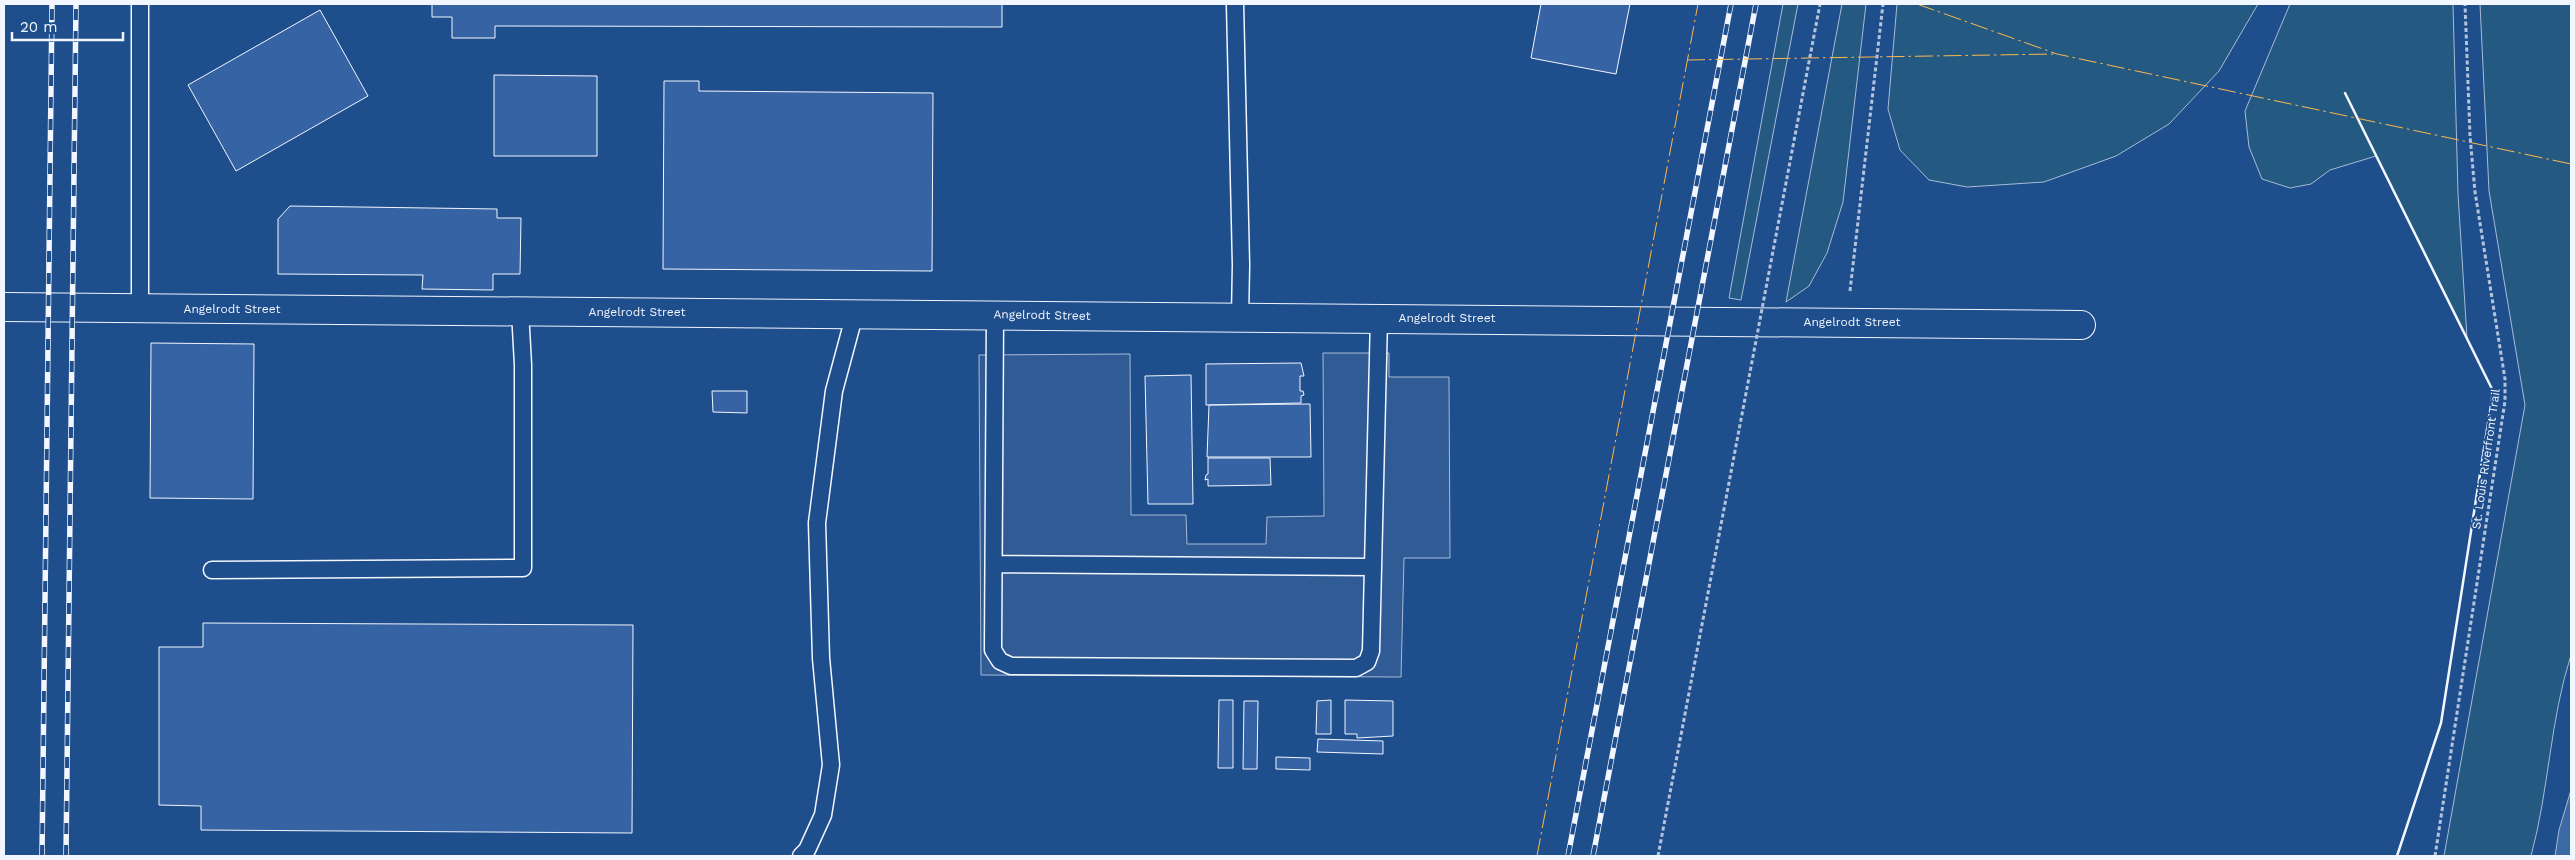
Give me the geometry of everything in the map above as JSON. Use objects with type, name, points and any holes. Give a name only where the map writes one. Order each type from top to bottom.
[{"type":"street","name":"Angelrodt Street","points":[[4,307],[1847,321],[2081,325]]},
{"type":"lane","points":[[140,4],[140,308]]},
{"type":"lane","points":[[1235,4],[1241,266],[1240,317]]},
{"type":"lane","points":[[212,570],[523,568],[523,365],[520,311]]},
{"type":"lane","points":[[800,856],[807,850],[823,815],[831,765],[821,658],[817,523],[834,392],[855,313]]},
{"type":"lane","points":[[995,314],[993,650],[1000,661],[1011,666],[1356,668],[1367,662],[1371,651],[1379,317]]},
{"type":"lane","points":[[994,564],[1372,567]]},
{"type":"path","points":[[1658,856],[1820,4]]},
{"type":"path","points":[[1847,321],[1883,4]]},
{"type":"path","name":"St. Louis Riverfront Trail","points":[[2435,856],[2505,401],[2505,379],[2475,192],[2470,136],[2465,4]]},
{"type":"shaded area","points":[[1783,4],[1798,4],[1741,300],[1729,298]]},
{"type":"shaded area","points":[[1842,4],[1866,4],[1843,202],[1827,253],[1809,286],[1786,302]]},
{"type":"shaded area","points":[[1897,4],[2258,4],[2219,71],[2169,124],[2116,156],[2044,182],[1967,187],[1929,180],[1900,150],[1888,109]]},
{"type":"shaded area","points":[[2290,4],[2453,4],[2458,194],[2467,338],[2376,156],[2330,170],[2311,184],[2290,188],[2262,179],[2249,147],[2245,111]]},
{"type":"shaded area","points":[[2480,4],[2571,4],[2571,655],[2558,705],[2542,806],[2531,856],[2444,856],[2525,405],[2489,191]]},
{"type":"shaded area","points":[[1323,353],[1389,353],[1389,377],[1449,377],[1450,558],[1404,558],[1401,677],[981,675],[979,355],[1130,354],[1131,515],[1186,515],[1187,544],[1266,544],[1267,517],[1324,516]]},
{"type":"shaded area","points":[[2571,790],[2571,856],[2555,856],[2559,830]]},
{"type":"building","points":[[432,4],[1002,4],[1002,27],[495,26],[495,38],[452,38],[452,17],[432,17]]},
{"type":"building","points":[[1541,4],[1630,4],[1616,74],[1531,58]]},
{"type":"building","points":[[320,10],[368,96],[236,171],[188,85]]},
{"type":"building","points":[[494,75],[597,76],[597,156],[494,156]]},
{"type":"building","points":[[664,81],[699,81],[699,91],[933,93],[932,271],[663,269]]},
{"type":"building","points":[[290,206],[497,209],[497,218],[521,218],[520,274],[493,274],[493,290],[422,289],[423,275],[278,274],[278,219]]},
{"type":"building","points":[[151,343],[254,344],[253,499],[150,498]]},
{"type":"building","points":[[1301,363],[1304,376],[1300,376],[1300,391],[1303,391],[1304,395],[1301,396],[1301,403],[1206,405],[1206,364]]},
{"type":"building","points":[[1191,375],[1193,504],[1148,504],[1145,376]]},
{"type":"building","points":[[712,391],[747,391],[747,413],[713,412]]},
{"type":"building","points":[[1310,404],[1311,457],[1207,457],[1209,405]]},
{"type":"building","points":[[1208,458],[1270,458],[1271,485],[1208,486],[1208,479],[1205,480],[1208,474]]},
{"type":"building","points":[[203,623],[633,625],[632,833],[201,830],[201,806],[159,805],[159,647],[203,647]]},
{"type":"building","points":[[1219,700],[1233,700],[1233,768],[1218,768]]},
{"type":"building","points":[[1331,700],[1331,734],[1316,734],[1317,701]]},
{"type":"building","points":[[1345,700],[1393,701],[1393,736],[1357,738],[1357,734],[1345,734]]},
{"type":"building","points":[[1244,701],[1258,701],[1257,769],[1243,769]]},
{"type":"building","points":[[1318,739],[1383,741],[1383,754],[1317,752]]},
{"type":"building","points":[[1276,757],[1310,758],[1310,770],[1276,769]]},
{"type":"railway","points":[[42,856],[52,4]]},
{"type":"railway","points":[[66,856],[76,4]]},
{"type":"railway","points":[[1568,856],[1731,4]]},
{"type":"railway","points":[[1593,856],[1756,4]]},
{"type":"wall","points":[[2345,93],[2493,391],[2441,723],[2397,856]]},
{"type":"power","points":[[1537,856],[1698,4]]},
{"type":"power","points":[[1917,4],[2057,54],[2571,164]]},
{"type":"power","points":[[1687,60],[2054,54]]}]
